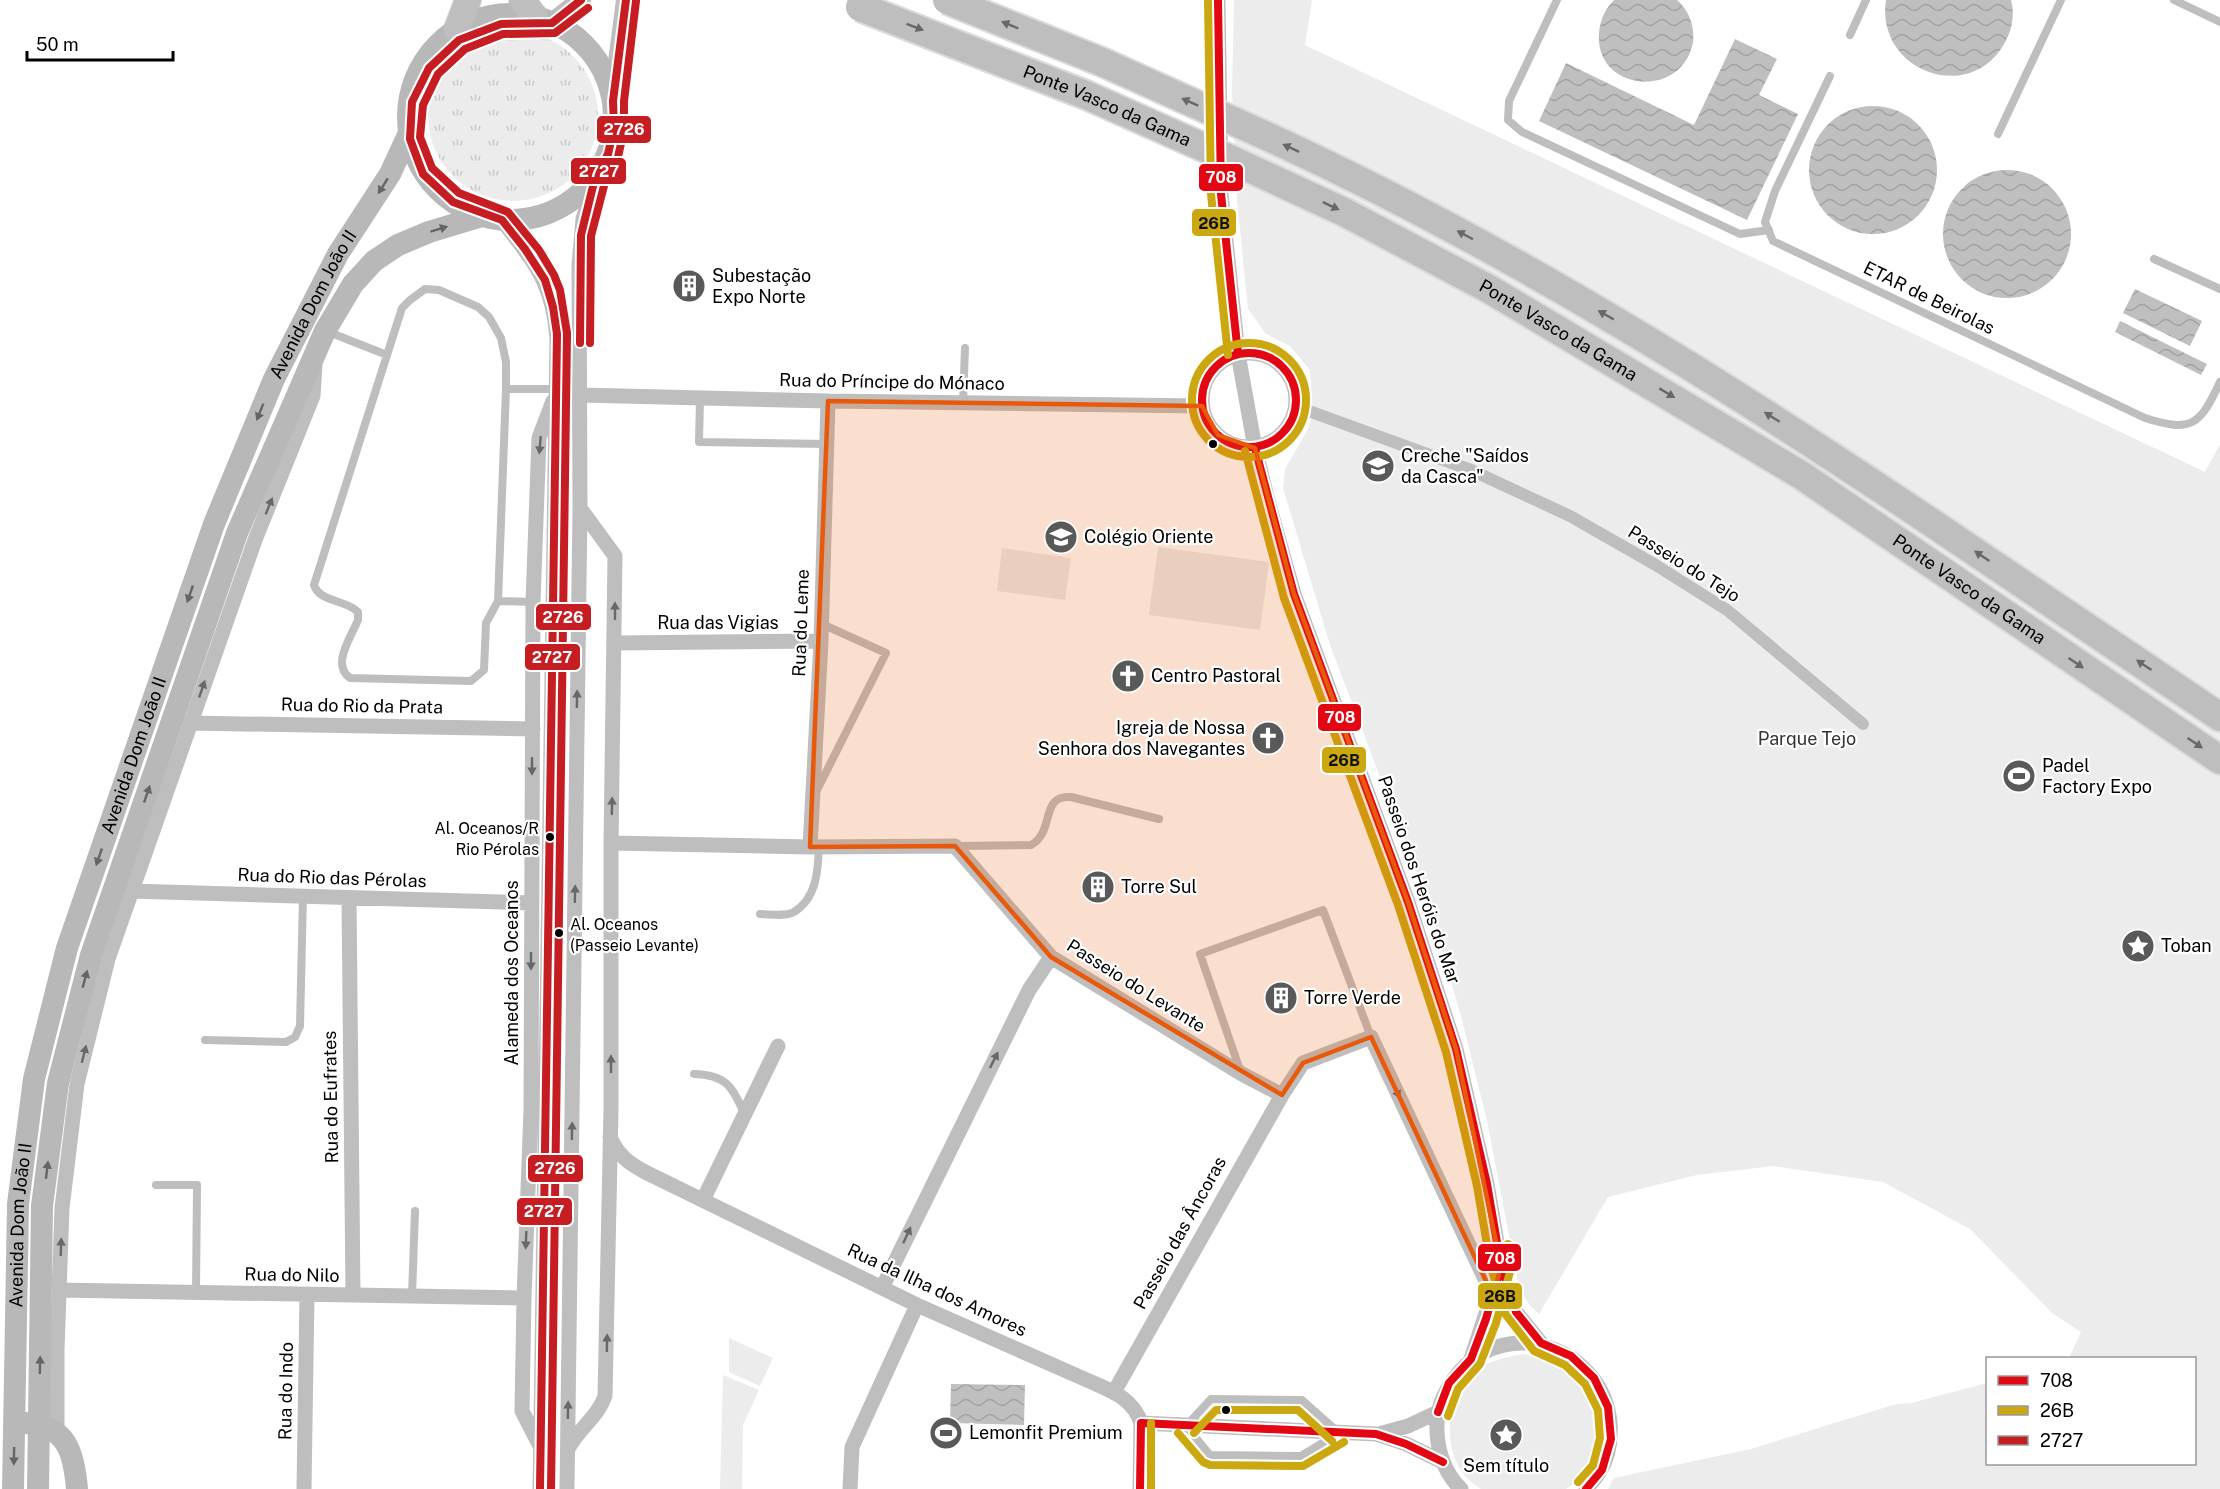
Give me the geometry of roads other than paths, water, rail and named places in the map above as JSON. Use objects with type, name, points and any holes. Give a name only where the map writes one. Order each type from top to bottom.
[{"type":"highway","points":[[457,29],[468,0]]},
{"type":"highway","name":"Ponte Vasco da Gama","points":[[841,0],[991,56],[1180,136],[1344,212],[1489,289],[1801,474],[2220,760]]},
{"type":"highway","name":"Ponte Vasco da Gama","points":[[947,0],[1102,62],[1293,149],[1405,204],[1516,263],[1652,341],[1822,448],[2220,717]]},
{"type":"main road","points":[[536,13],[581,42],[602,69],[613,101],[614,128],[608,154],[595,178],[570,203],[537,217],[492,218],[455,204],[433,185],[417,161],[409,133],[409,103],[417,74],[434,48],[457,29],[482,18],[536,13]]},
{"type":"main road","name":"Avenida Dom João II","points":[[13,1489],[7,1425],[18,1204],[34,1079],[68,948],[214,524],[269,390],[338,254],[390,174],[409,133]]},
{"type":"main road","name":"Avenida Dom João II","points":[[38,1489],[48,1427],[42,1206],[58,1083],[91,955],[237,533],[320,340],[353,284],[374,261],[398,245],[429,232],[492,218]]},
{"type":"main road","points":[[7,1425],[48,1427],[69,1448],[75,1467],[77,1489]]},
{"type":"street","points":[[536,13],[581,0]]},
{"type":"street","points":[[613,101],[626,0]]},
{"type":"street","name":"Passeio dos Heróis do Mar","points":[[1218,0],[1221,194],[1238,354],[1255,448],[1294,594],[1408,902],[1456,1049],[1487,1184],[1501,1266],[1516,1312],[1540,1343]]},
{"type":"street","points":[[567,1489],[580,508],[580,251],[584,219],[595,178]]},
{"type":"street","name":"Alameda dos Oceanos","points":[[492,218],[538,269],[550,296],[557,339],[540,1489]]},
{"type":"street","points":[[48,1427],[57,1350],[62,1208],[76,1084],[108,959],[131,891],[255,540],[313,396],[320,340]]},
{"type":"street","points":[[1238,354],[1255,354],[1267,357],[1286,372],[1292,382],[1295,406],[1287,427],[1280,435],[1255,448],[1237,446],[1218,435],[1205,417],[1202,394],[1205,382],[1220,363],[1238,354]]},
{"type":"street","name":"Alameda dos Oceanos","points":[[540,1447],[522,1411],[531,1109],[533,602],[540,438],[557,389]]},
{"type":"street","name":"Rua do Príncipe do Mónaco","points":[[581,395],[1202,406]]},
{"type":"street","name":"Rua do Leme","points":[[815,847],[811,801],[822,624],[828,401]]},
{"type":"street","name":"Passeio do Tejo","points":[[1295,406],[1471,470],[1570,516],[1654,564],[1727,610],[1863,723]]},
{"type":"street","points":[[567,1452],[573,1438],[597,1413],[605,1396],[610,1136],[615,556],[580,508]]},
{"type":"street","name":"Rua das Vigias","points":[[615,643],[821,641]]},
{"type":"street","name":"Rua do Rio da Prata","points":[[190,723],[533,729]]},
{"type":"street","points":[[611,843],[815,847],[955,846]]},
{"type":"street","name":"Passeio do Levante","points":[[955,846],[1051,957],[1242,1074],[1282,1095]]},
{"type":"street","name":"Rua do Rio das Pérolas","points":[[131,891],[532,903]]},
{"type":"street","name":"Rua do Eufrates","points":[[349,898],[353,1295]]},
{"type":"street","points":[[882,1288],[1029,990],[1051,957]]},
{"type":"street","points":[[1282,1095],[1303,1063],[1371,1037],[1493,1296]]},
{"type":"street","points":[[703,1200],[778,1046]]},
{"type":"street","name":"Passeio das Âncoras","points":[[1114,1392],[1282,1095]]},
{"type":"street","name":"Rua da Ilha dos Amores","points":[[610,1136],[622,1158],[647,1173],[917,1305],[1114,1392],[1130,1402],[1141,1423]]},
{"type":"street","points":[[609,1196],[620,1177],[634,1173],[647,1173]]},
{"type":"street","points":[[1471,1359],[1501,1266]]},
{"type":"street","name":"Rua do Nilo","points":[[59,1290],[524,1298]]},
{"type":"street","name":"Rua do Indo","points":[[304,1489],[307,1294]]},
{"type":"street","points":[[850,1489],[852,1447],[917,1305]]},
{"type":"street","points":[[1461,1489],[1443,1462],[1437,1438],[1438,1412],[1449,1383],[1471,1359],[1504,1344],[1540,1343],[1570,1356],[1594,1377],[1608,1407],[1611,1439],[1602,1470],[1586,1489]]},
{"type":"street","points":[[1140,1489],[1141,1423],[1376,1434],[1408,1426],[1438,1412]]},
{"type":"street","points":[[1376,1434],[1406,1444],[1443,1462]]},
{"type":"lane","points":[[1557,0],[1509,101],[1508,120],[1522,132],[1740,234],[1769,230],[1765,222],[1775,191],[1830,76]]},
{"type":"lane","points":[[1850,35],[1866,0]]},
{"type":"lane","points":[[1998,134],[2061,0]]},
{"type":"lane","points":[[2174,0],[2220,22]]},
{"type":"lane","name":"ETAR de Beirolas","points":[[1769,230],[1773,241],[2145,418],[2169,426],[2190,424],[2206,411],[2220,382]]},
{"type":"lane","points":[[2154,259],[2220,289]]},
{"type":"lane","points":[[425,289],[439,290],[478,307],[489,317],[501,338],[506,362],[506,389],[498,601],[486,623],[484,670],[471,681],[350,678],[343,674],[340,663],[358,620],[358,612],[352,606],[315,590],[314,585],[387,355],[402,308],[425,289]]},
{"type":"lane","points":[[320,340],[387,355]]},
{"type":"lane","points":[[963,403],[964,348]]},
{"type":"lane","points":[[506,389],[557,389]]},
{"type":"lane","points":[[700,398],[699,442],[827,444]]},
{"type":"lane","points":[[498,601],[533,602]]},
{"type":"lane","points":[[811,801],[886,652],[822,624]]},
{"type":"lane","points":[[955,846],[1031,845],[1038,841],[1044,833],[1051,805],[1054,799],[1061,796],[1159,819]]},
{"type":"lane","points":[[760,914],[793,913],[807,899],[818,876],[815,847]]},
{"type":"lane","points":[[205,1040],[286,1042],[295,1036],[300,1026],[303,896]]},
{"type":"lane","points":[[1242,1074],[1200,954],[1323,910],[1371,1037]]},
{"type":"lane","points":[[694,1074],[720,1077],[728,1084],[744,1115]]},
{"type":"lane","points":[[156,1185],[197,1185],[196,1292]]},
{"type":"lane","points":[[412,1296],[415,1211]]},
{"type":"lane","points":[[1211,1399],[1302,1400],[1339,1433],[1301,1456],[1210,1455],[1186,1426],[1211,1399]]},
{"type":"water","points":[[1614,0],[1677,0],[1685,9],[1693,31],[1693,42],[1686,61],[1673,74],[1657,80],[1640,81],[1624,77],[1610,67],[1601,52],[1599,33],[1604,15]]},
{"type":"water","points":[[1886,0],[2011,0],[2012,23],[2004,44],[1988,63],[1969,73],[1948,76],[1928,72],[1909,61],[1895,45],[1886,25]]},
{"type":"water","points":[[1735,39],[1777,59],[1759,95],[1798,114],[1747,220],[1539,121],[1566,63],[1694,125]]},
{"type":"water","points":[[1873,106],[1897,111],[1918,125],[1932,146],[1937,170],[1932,194],[1918,215],[1897,229],[1873,234],[1849,229],[1828,215],[1814,194],[1809,170],[1814,146],[1828,125],[1849,111]]},
{"type":"water","points":[[2007,170],[2031,175],[2052,189],[2066,210],[2071,234],[2066,258],[2052,279],[2031,293],[2007,298],[1983,293],[1962,279],[1948,258],[1943,234],[1948,210],[1962,189],[1983,175]]},
{"type":"water","points":[[2135,289],[2202,321],[2190,346],[2123,313]]},
{"type":"water","points":[[2120,321],[2207,364],[2201,375],[2115,332]]},
{"type":"water","points":[[951,1384],[1025,1385],[1024,1425],[950,1423]]},
{"type":"place","name":"Subestação Expo Norte","points":[[689,286]]},
{"type":"place","name":"Creche \"Saídos da Casca\"","points":[[1378,466]]},
{"type":"place","name":"Colégio Oriente","points":[[1061,537]]},
{"type":"place","name":"Centro Pastoral","points":[[1128,676]]},
{"type":"place","name":"Igreja de Nossa Senhora dos Navegantes","points":[[1268,738]]},
{"type":"place","name":"Padel Factory Expo","points":[[2019,776]]},
{"type":"place","name":"Al. Oceanos/R Rio Pérolas","points":[[550,837]]},
{"type":"place","name":"Torre Sul","points":[[1098,887]]},
{"type":"place","name":"Al. Oceanos (Passeio Levante)","points":[[559,933]]},
{"type":"place","name":"Toban","points":[[2138,946]]},
{"type":"place","name":"Torre Verde","points":[[1281,998]]},
{"type":"place","name":"Lemonfit Premium","points":[[946,1433]]},
{"type":"place","name":"Sem título","points":[[1506,1435]]},
{"type":"park label","name":"Parque Tejo","points":[[1807,739]]}]
